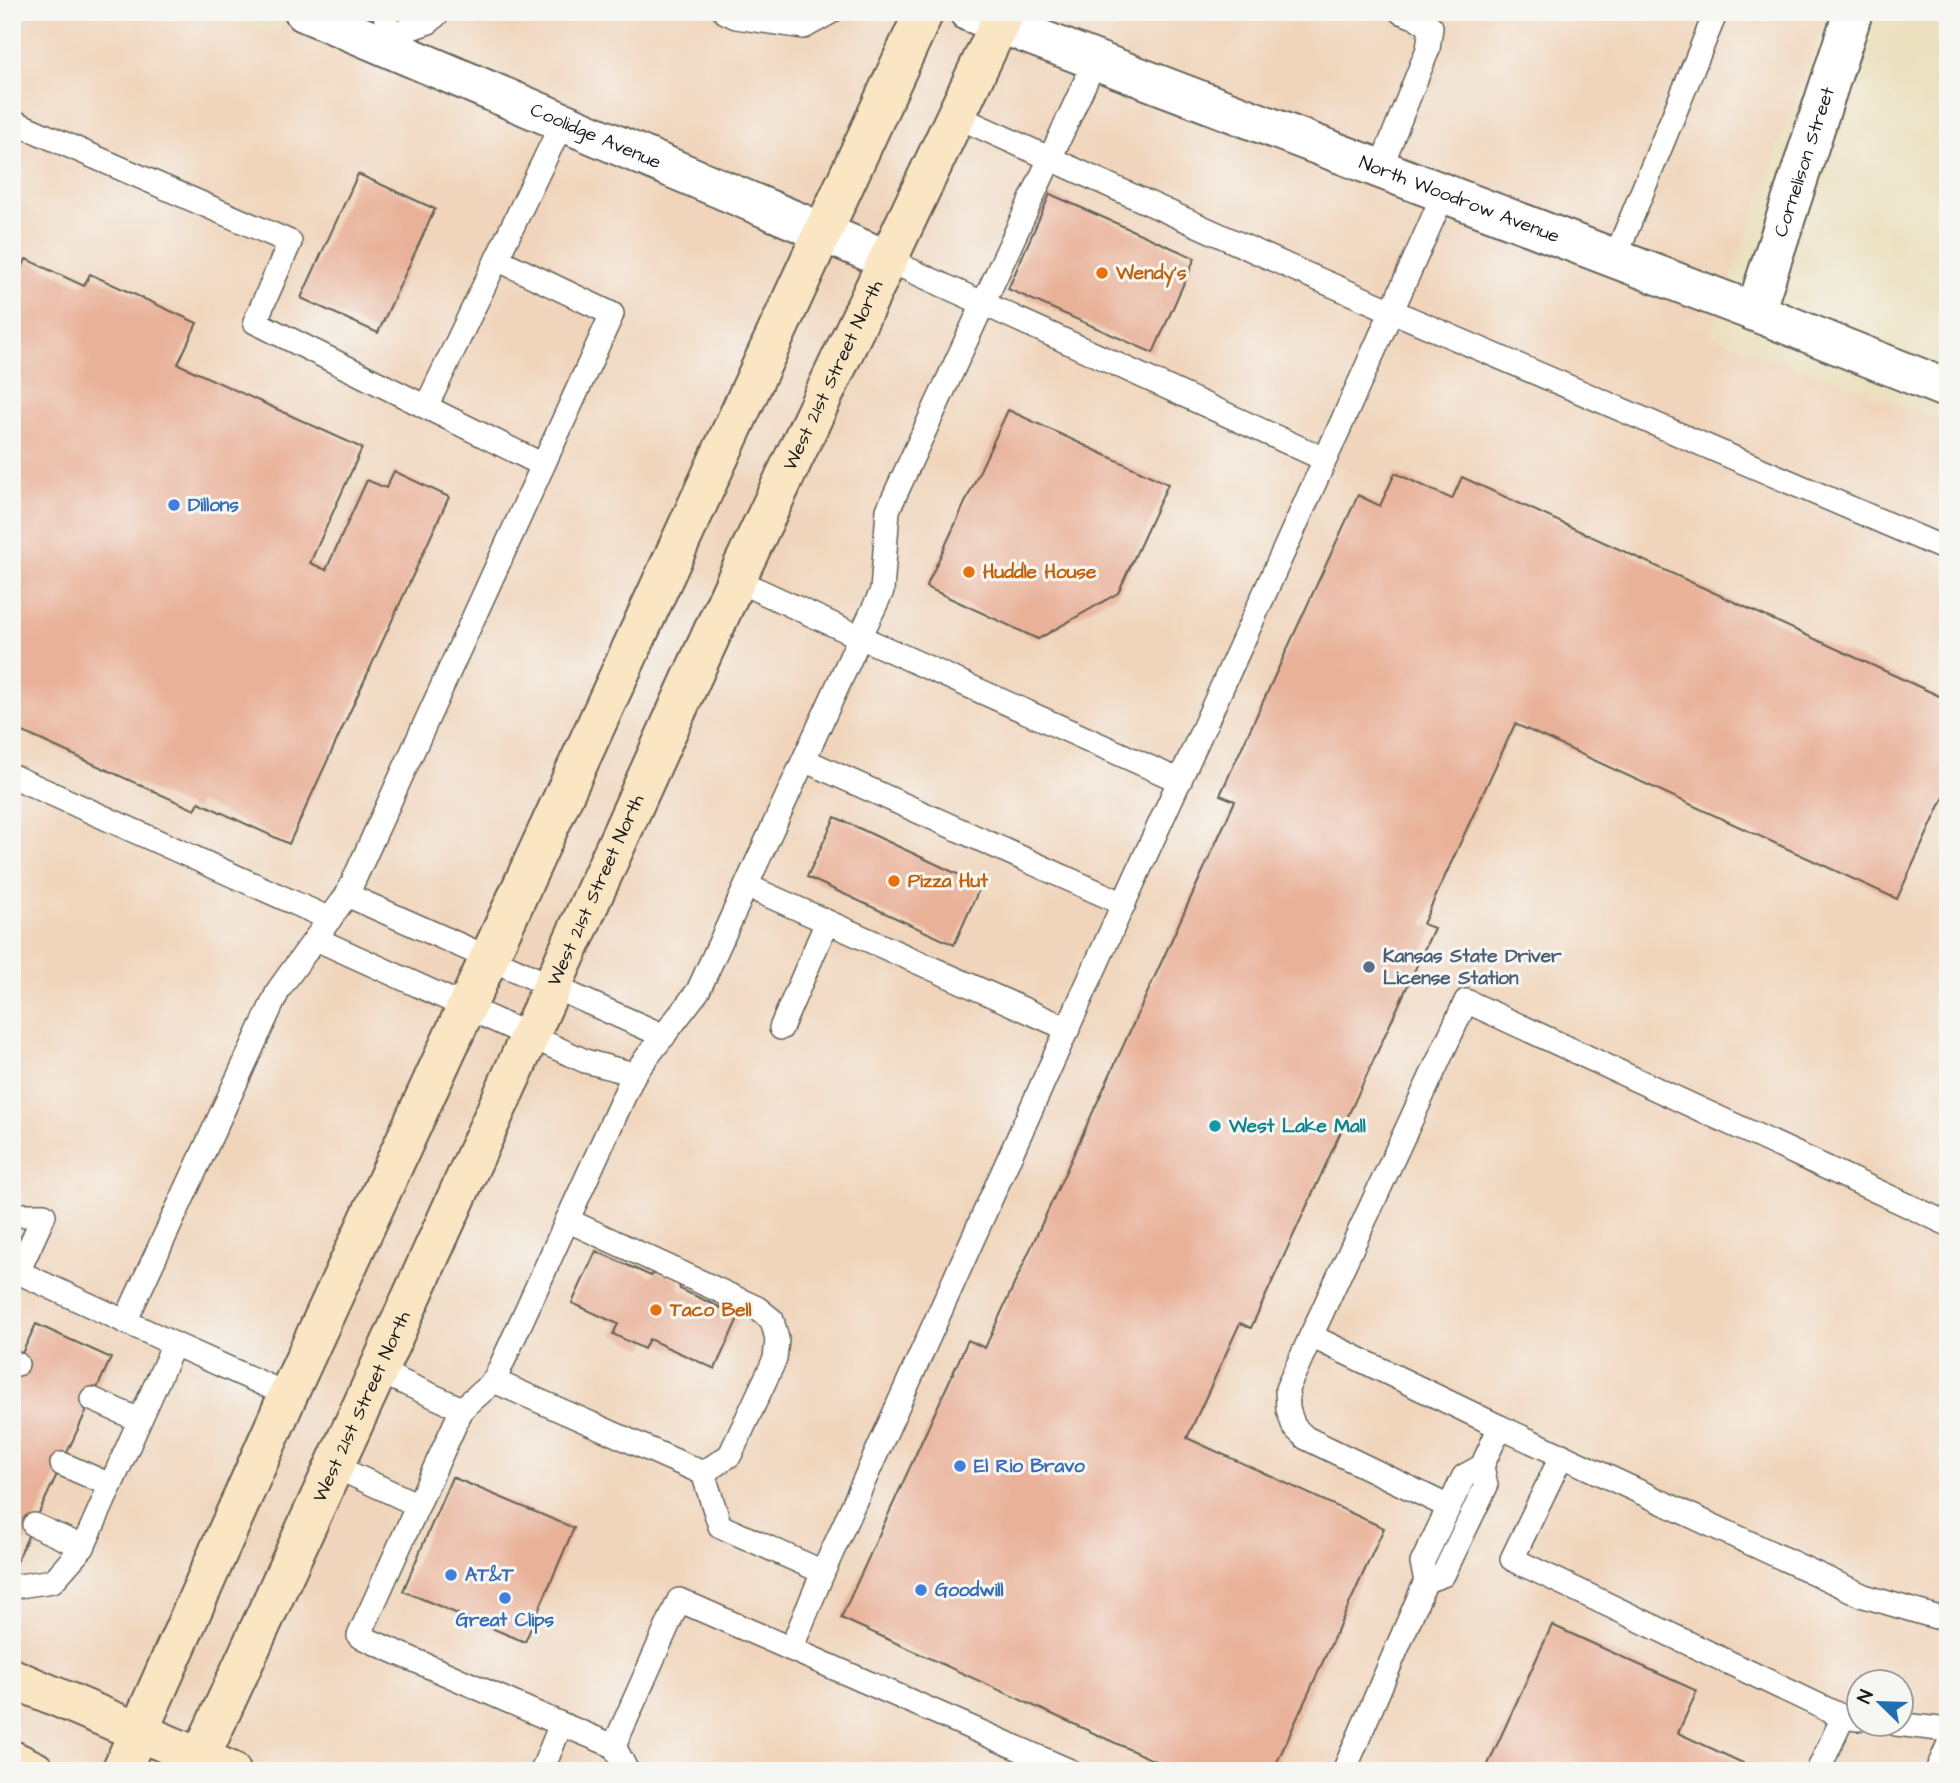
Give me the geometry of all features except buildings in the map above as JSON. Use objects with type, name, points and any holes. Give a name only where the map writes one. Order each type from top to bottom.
[{"type":"main road","points":[[121,1771],[288,1395],[924,12]]},
{"type":"main road","name":"West 21st Street North","points":[[208,1766],[334,1466],[736,580],[956,116],[991,16]]},
{"type":"main road","points":[[12,1678],[139,1731],[208,1766]]},
{"type":"main road","points":[[12,1760],[35,1771]]},
{"type":"street","name":"Coolidge Avenue","points":[[304,12],[387,30],[563,121],[888,260]]},
{"type":"street","name":"Cornelison Street","points":[[1755,312],[1853,12]]},
{"type":"street","name":"North Woodrow Avenue","points":[[991,16],[1095,61],[1615,258],[1948,389]]},
{"type":"lane","points":[[387,30],[402,32],[429,22],[439,12]]},
{"type":"lane","points":[[725,12],[736,17],[804,27],[831,12]]},
{"type":"lane","points":[[1380,169],[1428,49],[1435,20],[1417,18],[1401,12]]},
{"type":"lane","points":[[1615,258],[1716,12]]},
{"type":"lane","points":[[626,1771],[614,1746],[359,1636],[462,1409],[494,1381],[634,1074],[698,990],[747,886],[882,590],[888,510],[1095,61]]},
{"type":"lane","points":[[956,116],[1299,271],[1948,550]]},
{"type":"lane","points":[[12,121],[290,242],[255,322],[542,465]]},
{"type":"lane","points":[[426,407],[563,121]]},
{"type":"lane","points":[[791,1649],[823,1572],[1444,193]]},
{"type":"lane","points":[[125,1322],[279,989],[347,895],[612,314],[497,259]]},
{"type":"lane","points":[[888,260],[1324,459]]},
{"type":"lane","points":[[736,580],[1180,781]]},
{"type":"lane","points":[[804,760],[1124,904]]},
{"type":"lane","points":[[12,776],[330,919]]},
{"type":"lane","points":[[747,886],[1068,1029]]},
{"type":"lane","points":[[347,895],[664,1036]]},
{"type":"lane","points":[[781,1028],[827,922]]},
{"type":"lane","points":[[316,939],[586,1061],[634,1074]]},
{"type":"lane","points":[[1449,1507],[1306,1438],[1294,1427],[1288,1409],[1287,1389],[1466,1001],[1948,1224]]},
{"type":"lane","points":[[12,1215],[44,1215],[15,1273],[288,1395]]},
{"type":"lane","points":[[567,1220],[757,1308],[772,1320],[777,1339],[775,1359],[730,1455],[703,1473]]},
{"type":"lane","points":[[1311,1336],[1864,1596],[1936,1617],[1948,1617]]},
{"type":"lane","points":[[12,1587],[53,1581],[83,1547],[174,1344]]},
{"type":"lane","points":[[378,1371],[462,1409]]},
{"type":"lane","points":[[494,1381],[703,1473],[720,1526],[823,1572]]},
{"type":"lane","points":[[92,1399],[139,1420]]},
{"type":"lane","points":[[1426,1581],[1443,1574],[1486,1486],[1482,1466],[1500,1427]]},
{"type":"lane","points":[[1562,1455],[1512,1559],[1844,1715]]},
{"type":"lane","points":[[62,1464],[110,1485]]},
{"type":"lane","points":[[334,1466],[418,1505]]},
{"type":"lane","points":[[1343,1771],[1426,1581],[1422,1563],[1464,1476],[1482,1466]]},
{"type":"lane","points":[[34,1525],[83,1547]]},
{"type":"lane","points":[[614,1746],[679,1601],[1069,1771]]},
{"type":"lane","points":[[542,1771],[561,1724]]},
{"type":"lane","points":[[1914,1726],[1948,1730]]},
{"type":"lane","points":[[1818,1771],[1844,1729]]},
{"type":"lane","points":[[1937,1771],[1948,1746]]},
{"type":"shaded area","points":[[12,12],[218,12],[275,36],[286,12],[1826,12],[1711,335],[1948,422],[1948,1771],[12,1771]]},
{"type":"place","name":"Wendy's","points":[[1102,273]]},
{"type":"place","name":"Dillons","points":[[174,505]]},
{"type":"place","name":"Huddle House","points":[[969,572]]},
{"type":"place","name":"Pizza Hut","points":[[894,881]]},
{"type":"place","name":"Kansas State Driver License Station","points":[[1369,967]]},
{"type":"place","name":"West Lake Mall","points":[[1215,1126]]},
{"type":"place","name":"Taco Bell","points":[[656,1310]]},
{"type":"place","name":"El Rio Bravo","points":[[960,1466]]},
{"type":"place","name":"AT&T","points":[[451,1575]]},
{"type":"place","name":"Goodwill","points":[[921,1590]]},
{"type":"place","name":"Great Clips","points":[[505,1598]]}]
